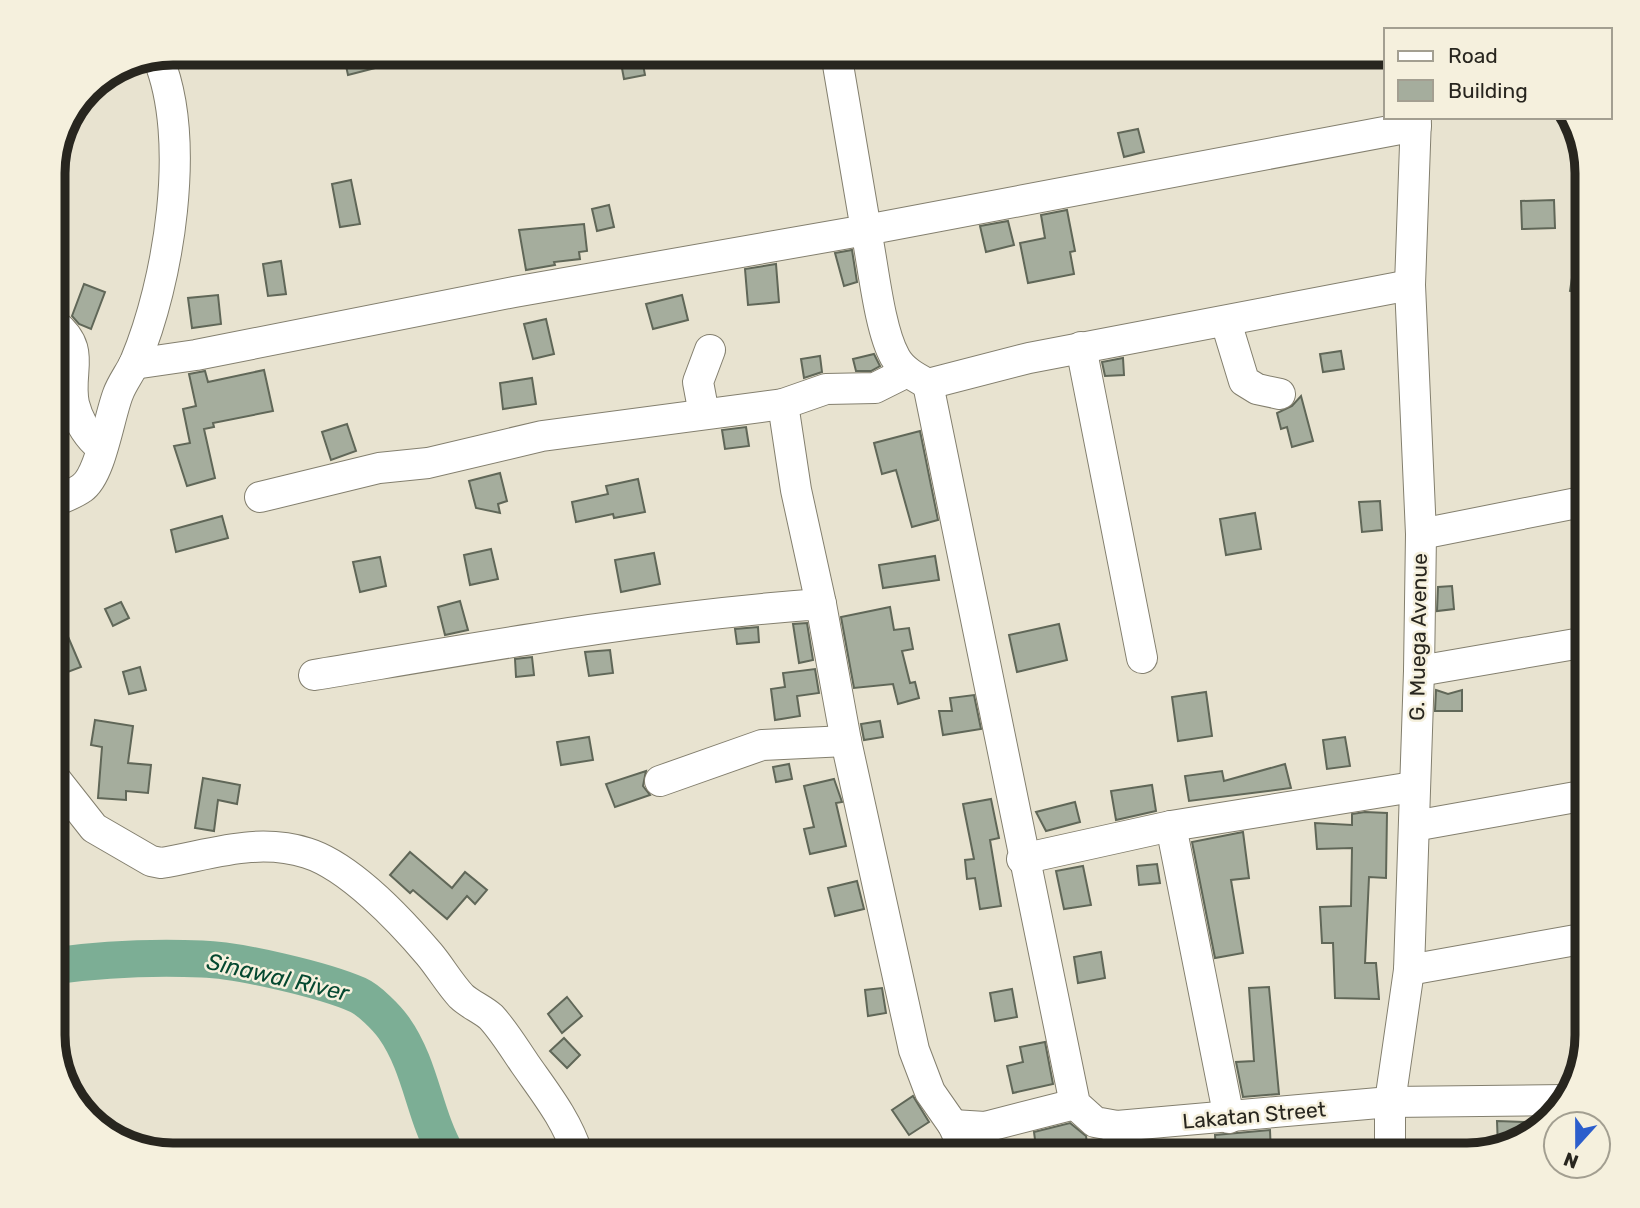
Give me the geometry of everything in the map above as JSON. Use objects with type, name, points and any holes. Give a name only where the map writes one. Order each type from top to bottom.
[{"type":"street","points":[[838,65],[866,230],[888,339],[894,357],[917,378],[1074,1104],[1117,1141]]},
{"type":"street","points":[[65,496],[83,488],[97,463],[117,396],[134,364],[161,275],[170,225],[174,141],[161,66]]},
{"type":"street","points":[[134,364],[196,355],[514,292],[866,230],[1416,122]]},
{"type":"street","name":"G. Muega Avenue","points":[[1390,1143],[1391,1102],[1409,970],[1413,787],[1419,671],[1421,534],[1410,285],[1416,122]]},
{"type":"street","points":[[260,497],[379,468],[428,463],[542,436],[783,404],[826,390],[875,388],[1410,285]]},
{"type":"street","points":[[1226,322],[1244,381],[1257,389],[1280,394]]},
{"type":"street","points":[[65,334],[70,339],[76,361],[74,403],[83,430],[96,443],[101,444]]},
{"type":"street","points":[[1081,347],[1142,658]]},
{"type":"street","points":[[704,414],[698,382],[710,350]]},
{"type":"street","points":[[783,404],[796,490],[821,604],[846,741],[914,1050],[930,1092],[953,1125],[961,1143]]},
{"type":"street","points":[[1421,534],[1575,503]]},
{"type":"street","points":[[314,675],[710,614],[821,604]]},
{"type":"street","points":[[1419,671],[1575,644]]},
{"type":"street","points":[[660,781],[762,745],[846,741]]},
{"type":"street","points":[[1022,859],[1171,826],[1413,787]]},
{"type":"street","points":[[65,791],[94,828],[151,861],[161,863],[226,848],[251,846],[305,852],[336,866],[356,880],[428,953],[462,998],[478,1006],[505,1033],[549,1095],[573,1143]]},
{"type":"street","points":[[1414,826],[1575,797]]},
{"type":"street","points":[[1171,826],[1229,1118]]},
{"type":"street","points":[[1409,970],[1575,940]]},
{"type":"street","name":"Lakatan Street","points":[[1117,1141],[1229,1118],[1391,1102],[1554,1100]]},
{"type":"street","points":[[953,1125],[985,1127],[1074,1104]]},
{"type":"building","points":[[346,65],[383,66],[348,75]]},
{"type":"building","points":[[621,65],[643,65],[645,75],[624,79]]},
{"type":"building","points":[[1138,129],[1144,152],[1124,157],[1118,133]]},
{"type":"building","points":[[351,180],[360,224],[340,227],[332,184]]},
{"type":"building","points":[[1554,200],[1555,228],[1522,229],[1521,201]]},
{"type":"building","points":[[609,205],[614,227],[597,231],[592,209]]},
{"type":"building","points":[[1067,210],[1075,251],[1070,252],[1074,274],[1028,283],[1020,243],[1045,238],[1041,215]]},
{"type":"building","points":[[1008,221],[1014,245],[986,252],[980,226]]},
{"type":"building","points":[[584,224],[587,251],[579,252],[580,259],[554,262],[555,265],[526,270],[519,230]]},
{"type":"building","points":[[852,250],[857,282],[844,286],[835,253]]},
{"type":"building","points":[[1575,258],[1575,292],[1570,291]]},
{"type":"building","points":[[281,261],[286,294],[268,296],[263,264]]},
{"type":"building","points":[[776,264],[779,302],[748,305],[745,269]]},
{"type":"building","points":[[84,284],[105,292],[91,329],[79,324],[72,316]]},
{"type":"building","points":[[218,295],[221,324],[192,328],[188,298]]},
{"type":"building","points":[[682,295],[688,320],[653,329],[646,304]]},
{"type":"building","points":[[546,319],[554,354],[533,359],[524,324]]},
{"type":"building","points":[[1341,351],[1344,369],[1323,372],[1320,354]]},
{"type":"building","points":[[874,354],[880,366],[871,371],[856,371],[853,359]]},
{"type":"building","points":[[820,356],[822,372],[804,378],[801,359]]},
{"type":"building","points":[[1123,358],[1124,375],[1105,376],[1102,362]]},
{"type":"building","points":[[264,370],[273,411],[213,423],[214,427],[204,429],[215,478],[187,486],[174,446],[190,443],[183,409],[196,406],[189,374],[205,371],[208,382]]},
{"type":"building","points":[[532,378],[536,404],[503,409],[500,383]]},
{"type":"building","points":[[1301,396],[1313,441],[1292,447],[1287,427],[1281,429],[1277,413],[1292,406]]},
{"type":"building","points":[[347,424],[356,451],[331,460],[322,432]]},
{"type":"building","points":[[746,427],[749,446],[725,449],[722,430]]},
{"type":"building","points":[[920,431],[938,520],[912,527],[896,470],[882,474],[874,443]]},
{"type":"building","points":[[500,473],[507,501],[498,504],[500,513],[476,508],[469,481]]},
{"type":"building","points":[[638,479],[645,512],[614,518],[613,514],[576,522],[572,502],[608,494],[606,486]]},
{"type":"building","points":[[1380,501],[1382,530],[1362,532],[1359,502]]},
{"type":"building","points":[[1255,513],[1261,549],[1226,555],[1220,519]]},
{"type":"building","points":[[222,516],[228,538],[176,552],[171,530]]},
{"type":"building","points":[[491,549],[498,579],[470,585],[464,555]]},
{"type":"building","points":[[654,553],[660,584],[621,592],[615,560]]},
{"type":"building","points":[[935,556],[939,580],[883,588],[879,565]]},
{"type":"building","points":[[380,557],[386,586],[360,592],[353,562]]},
{"type":"building","points":[[1452,586],[1454,609],[1437,611],[1438,587]]},
{"type":"building","points":[[460,601],[468,630],[445,635],[438,607]]},
{"type":"building","points":[[121,602],[129,618],[113,626],[105,609]]},
{"type":"building","points":[[890,607],[894,630],[909,628],[913,649],[902,651],[910,683],[915,682],[919,698],[898,704],[893,684],[854,688],[841,617]]},
{"type":"building","points":[[807,623],[813,660],[799,663],[793,624]]},
{"type":"building","points":[[1059,624],[1067,660],[1017,672],[1009,635]]},
{"type":"building","points":[[758,627],[759,642],[737,644],[735,629]]},
{"type":"building","points":[[65,632],[81,667],[65,673]]},
{"type":"building","points":[[610,650],[613,673],[589,676],[585,652]]},
{"type":"building","points":[[532,657],[534,675],[516,677],[515,659]]},
{"type":"building","points":[[140,667],[146,690],[129,694],[123,672]]},
{"type":"building","points":[[815,669],[819,693],[797,696],[800,716],[775,720],[771,689],[785,687],[783,673]]},
{"type":"building","points":[[1436,690],[1448,694],[1462,690],[1462,711],[1435,711]]},
{"type":"building","points":[[1206,692],[1212,736],[1178,741],[1172,697]]},
{"type":"building","points":[[974,695],[981,729],[943,735],[939,711],[952,711],[950,698]]},
{"type":"building","points":[[95,720],[133,726],[128,763],[151,765],[148,793],[126,791],[126,800],[98,798],[102,747],[91,745]]},
{"type":"building","points":[[880,721],[883,737],[864,740],[861,724]]},
{"type":"building","points":[[589,737],[593,760],[561,765],[557,742]]},
{"type":"building","points":[[1345,737],[1350,766],[1327,769],[1323,740]]},
{"type":"building","points":[[789,764],[792,779],[776,782],[773,767]]},
{"type":"building","points":[[1285,764],[1291,788],[1189,801],[1185,776],[1222,771],[1224,781]]},
{"type":"building","points":[[646,771],[643,786],[650,795],[615,807],[606,784]]},
{"type":"building","points":[[203,778],[240,785],[237,804],[218,800],[214,831],[195,828]]},
{"type":"building","points":[[834,779],[842,802],[836,803],[846,846],[810,854],[804,829],[814,827],[804,786]]},
{"type":"building","points":[[1152,785],[1156,811],[1116,820],[1111,791]]},
{"type":"building","points":[[991,799],[999,838],[990,840],[1001,906],[980,909],[975,878],[967,879],[965,860],[974,859],[963,804]]},
{"type":"building","points":[[1075,802],[1080,822],[1046,831],[1036,812]]},
{"type":"building","points":[[1387,813],[1386,878],[1369,877],[1365,963],[1376,963],[1379,999],[1335,998],[1333,943],[1322,943],[1320,907],[1351,906],[1352,848],[1317,849],[1315,823],[1352,825],[1352,814]]},
{"type":"building","points":[[1243,832],[1249,878],[1231,880],[1243,953],[1215,958],[1192,842]]},
{"type":"building","points":[[410,852],[452,888],[465,872],[487,890],[475,904],[467,896],[447,919],[413,890],[410,893],[390,875]]},
{"type":"building","points":[[1157,864],[1160,883],[1139,885],[1137,866]]},
{"type":"building","points":[[1083,866],[1091,905],[1064,909],[1056,871]]},
{"type":"building","points":[[857,881],[864,909],[835,916],[828,888]]},
{"type":"building","points":[[1101,952],[1105,978],[1078,983],[1074,957]]},
{"type":"building","points":[[1269,987],[1279,1094],[1243,1097],[1236,1062],[1254,1061],[1249,988]]},
{"type":"building","points":[[882,988],[886,1013],[868,1016],[865,990]]},
{"type":"building","points":[[1012,989],[1017,1017],[995,1021],[990,993]]},
{"type":"building","points":[[567,997],[582,1016],[562,1033],[548,1014]]},
{"type":"building","points":[[564,1038],[580,1055],[567,1068],[550,1051]]},
{"type":"building","points":[[1045,1042],[1053,1084],[1013,1093],[1007,1066],[1023,1062],[1020,1047]]},
{"type":"building","points":[[913,1096],[929,1122],[909,1135],[892,1110]]},
{"type":"building","points":[[1497,1121],[1524,1122],[1524,1127],[1498,1139]]},
{"type":"building","points":[[1070,1123],[1086,1136],[1087,1143],[1035,1143],[1034,1132]]},
{"type":"building","points":[[1270,1130],[1270,1143],[1215,1143],[1215,1135]]},
{"type":"waterway","name":"Sinawal River","points":[[65,965],[127,959],[218,960],[303,977],[358,995],[382,1014],[403,1043],[417,1074],[441,1143]]}]
